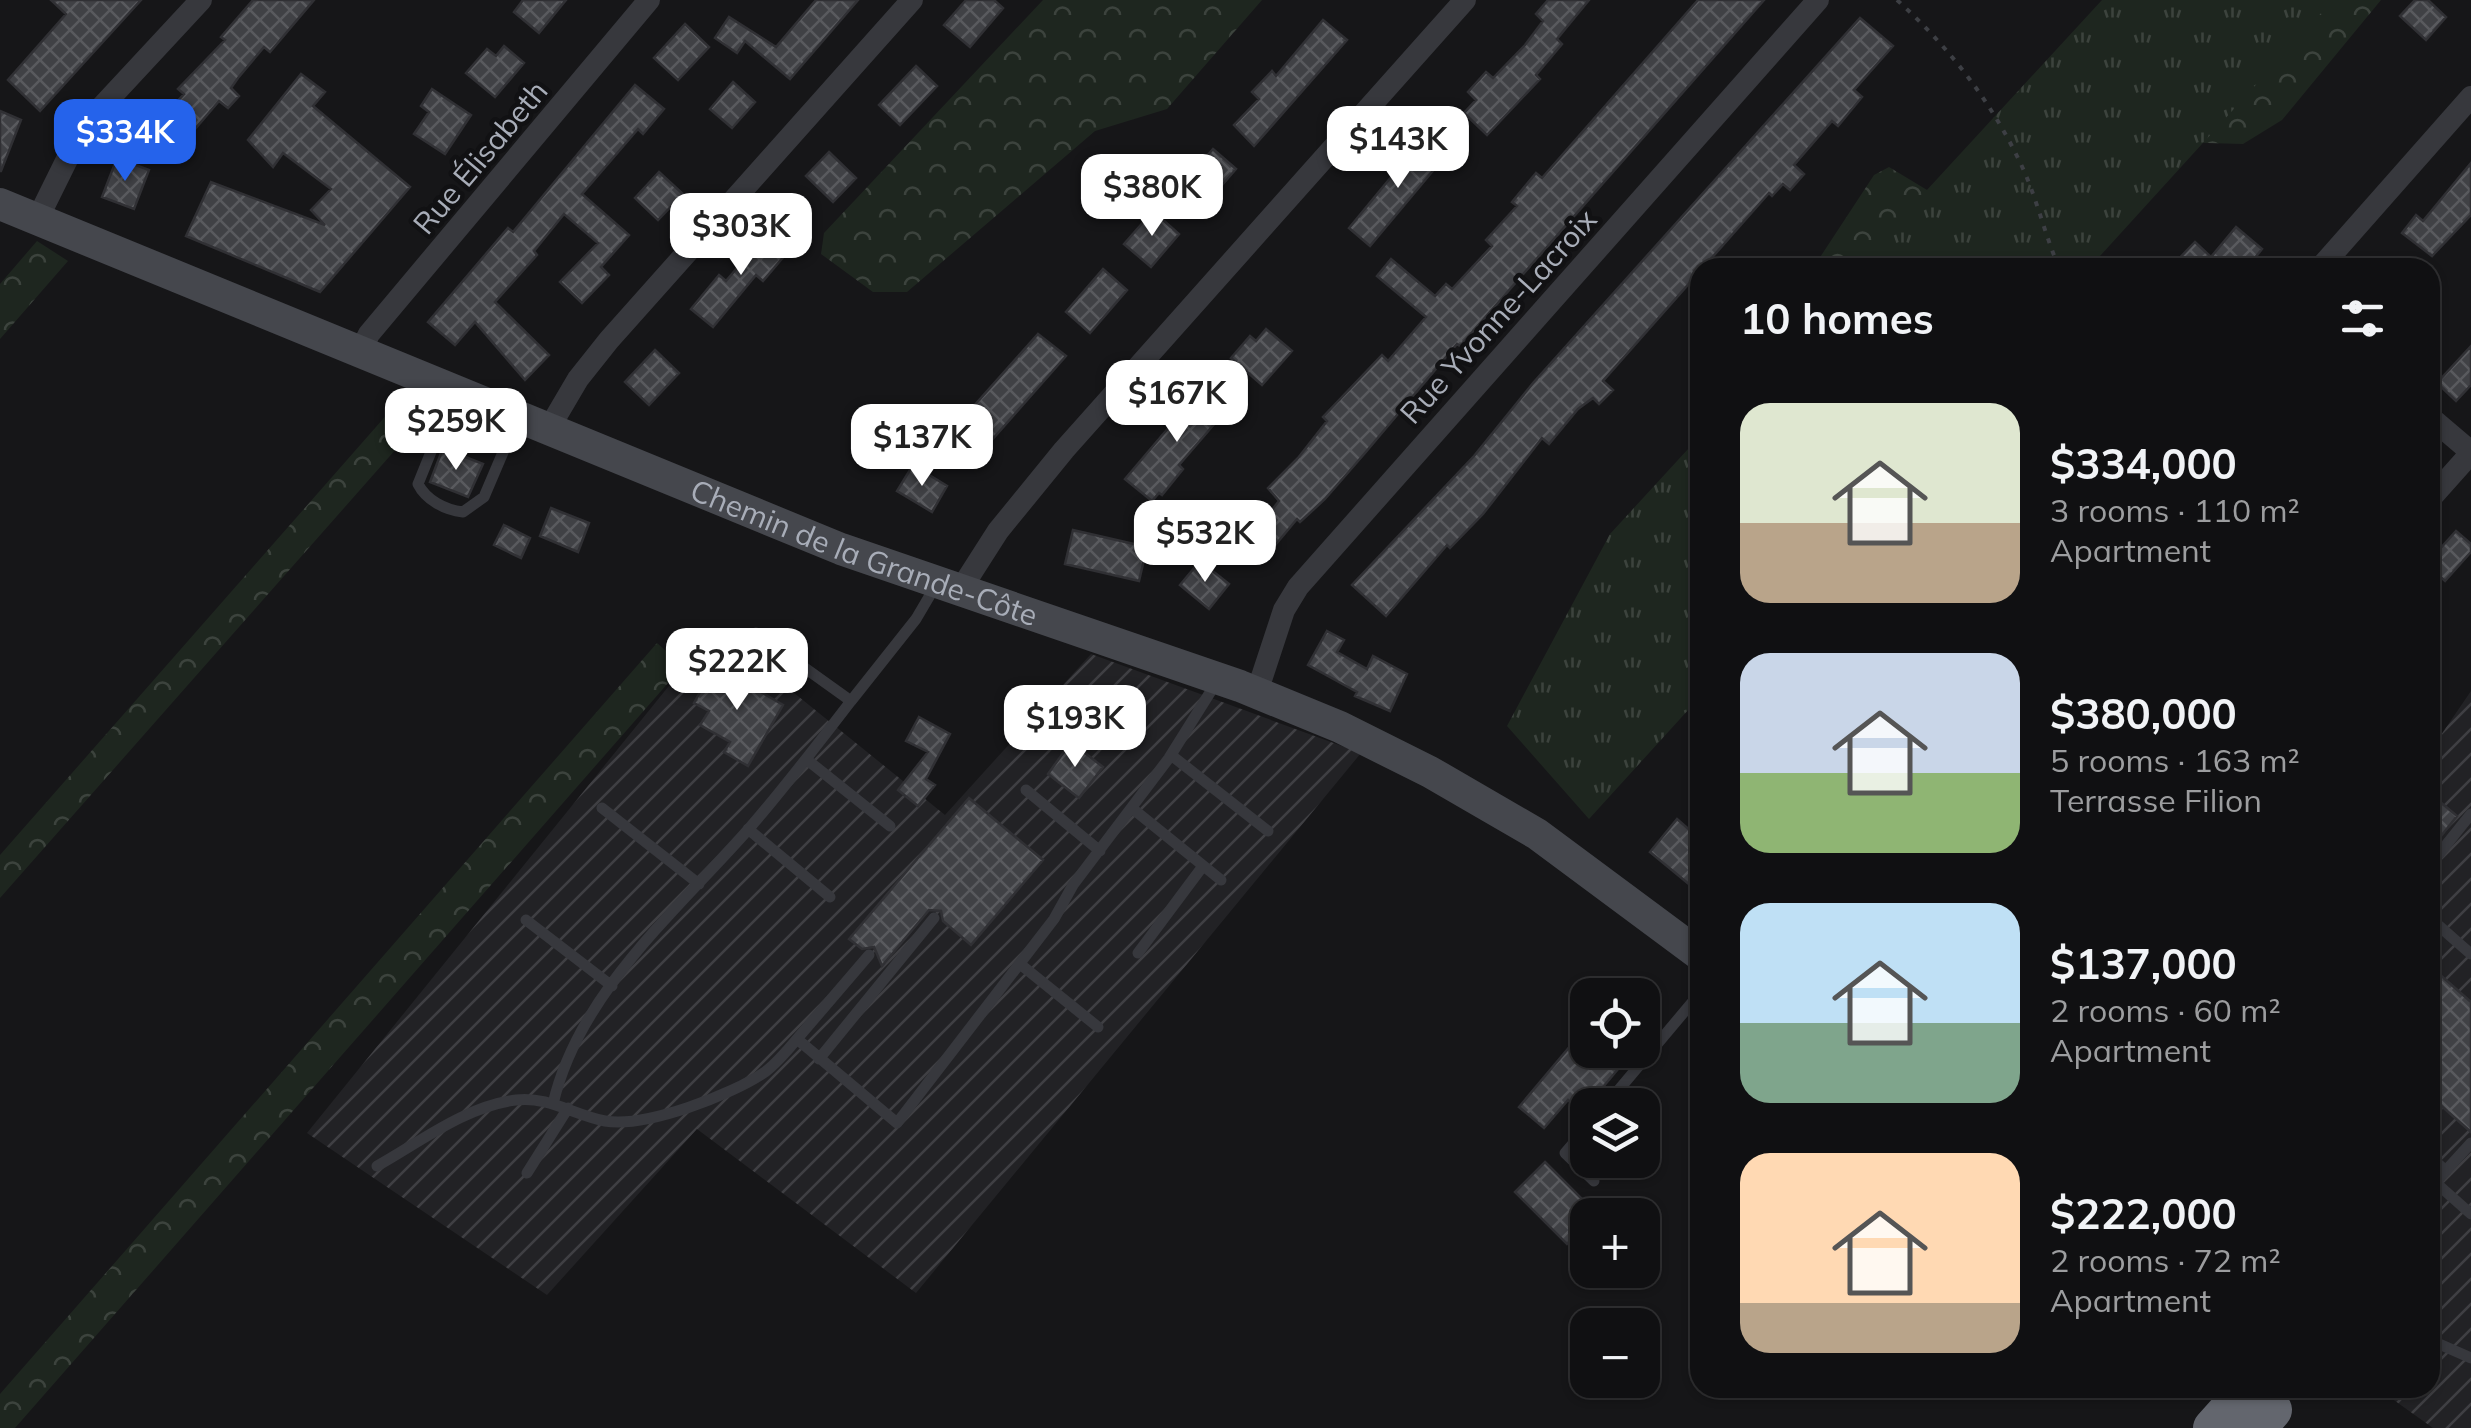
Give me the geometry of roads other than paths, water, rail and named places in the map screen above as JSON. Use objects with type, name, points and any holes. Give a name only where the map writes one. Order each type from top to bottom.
[{"type":"highway","points":[[2213,1428],[2262,1404]]},
{"type":"main road","name":"Chemin de la Grande-Côte","points":[[0,204],[359,354],[459,412],[533,424],[948,587],[1257,692],[1386,749],[1502,812],[1595,873],[1690,947]]},
{"type":"street","points":[[37,220],[83,127],[202,0]]},
{"type":"street","name":"Rue Élisabeth","points":[[359,354],[369,334],[649,0]]},
{"type":"street","points":[[533,424],[912,0]]},
{"type":"street","points":[[948,587],[1064,450],[1464,0]]},
{"type":"street","name":"Rue Yvonne-Lacroix","points":[[1257,692],[1284,610],[1298,587],[1818,0]]},
{"type":"street","points":[[2329,258],[2471,97]]},
{"type":"street","points":[[2440,426],[2471,452],[2440,488]]},
{"type":"lane","points":[[504,450],[459,412],[437,436],[418,484],[425,495],[448,509],[463,512],[479,502],[504,450],[533,424]]},
{"type":"lane","points":[[553,1104],[573,1043],[612,986],[748,829],[916,619],[948,587]]},
{"type":"lane","points":[[756,632],[852,701]]},
{"type":"lane","points":[[797,1039],[897,1122],[1020,964],[1133,809],[1217,679]]},
{"type":"lane","points":[[1171,755],[1268,832]]},
{"type":"lane","points":[[806,758],[890,826]]},
{"type":"lane","points":[[1026,790],[1100,851]]},
{"type":"lane","points":[[602,808],[699,884]]},
{"type":"lane","points":[[1133,809],[1221,880]]},
{"type":"lane","points":[[2440,853],[2471,814]]},
{"type":"lane","points":[[748,829],[830,897]]},
{"type":"lane","points":[[1138,954],[1203,866]]},
{"type":"lane","points":[[819,1058],[934,918]]},
{"type":"lane","points":[[526,920],[612,986]]},
{"type":"lane","points":[[2440,927],[2471,954]]},
{"type":"lane","points":[[377,1166],[494,1105],[520,1100],[553,1104],[620,1122],[665,1114],[748,1083],[774,1066],[869,955]]},
{"type":"lane","points":[[1020,964],[1098,1027]]},
{"type":"lane","points":[[1620,1088],[1690,1005]]},
{"type":"lane","points":[[527,1173],[568,1108]]},
{"type":"lane","points":[[2440,1177],[2471,1143]]},
{"type":"lane","points":[[2440,1166],[2446,1171]]},
{"type":"lane","points":[[1590,1178],[1594,1182]]},
{"type":"lane","points":[[2440,1190],[2471,1214]]},
{"type":"lane","points":[[2440,1344],[2471,1358]]}]
